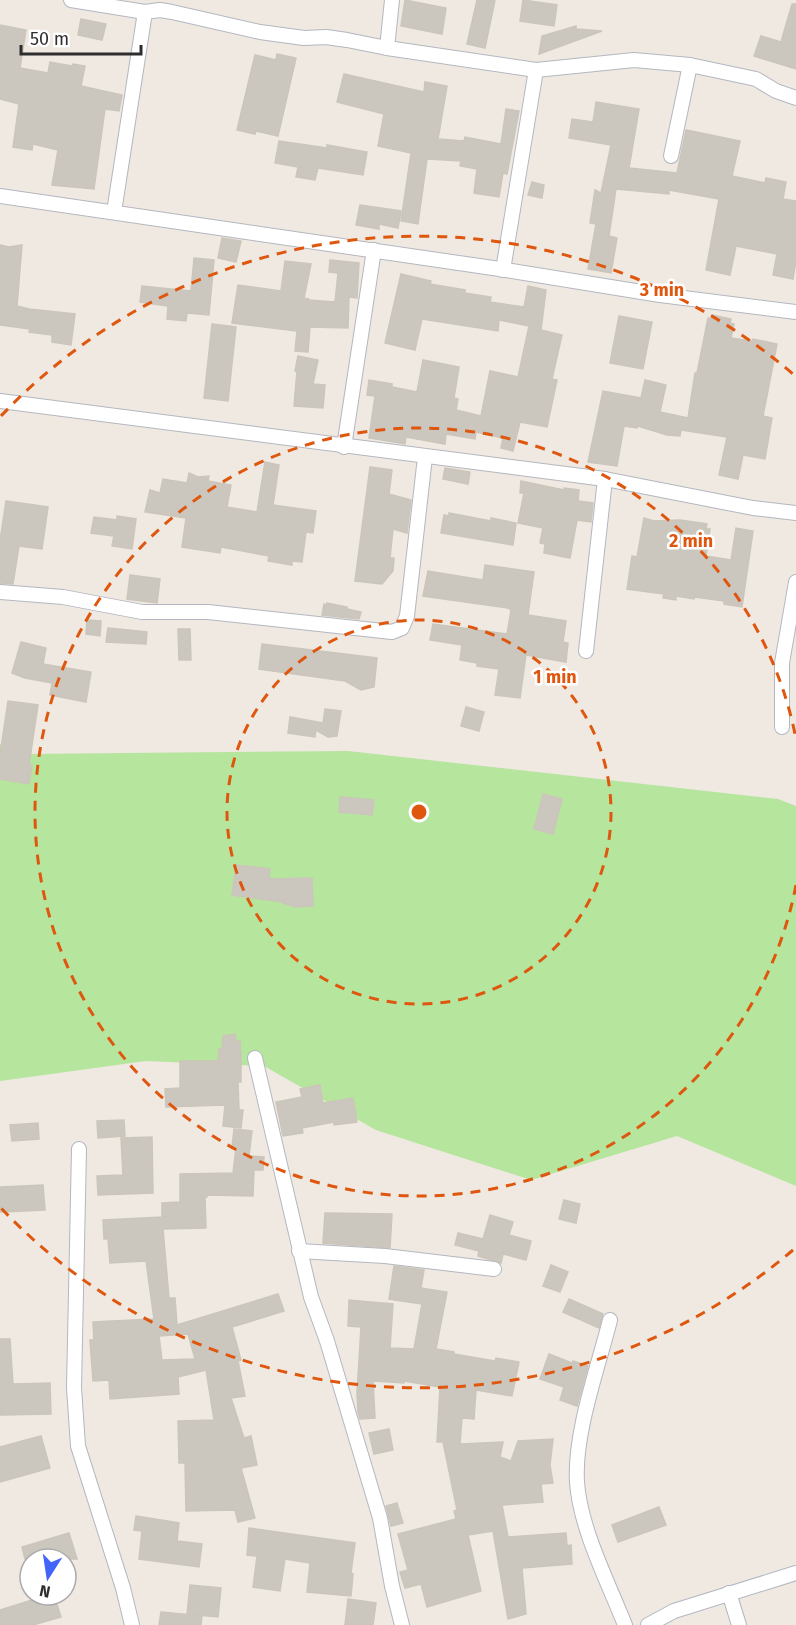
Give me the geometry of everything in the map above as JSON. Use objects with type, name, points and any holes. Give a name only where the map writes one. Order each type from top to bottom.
[{"type":"street","points":[[71,0],[145,12],[160,10],[260,32],[304,38],[326,37],[536,70],[634,60],[690,65],[756,79],[776,91],[796,98]]},
{"type":"street","points":[[387,48],[392,0]]},
{"type":"street","points":[[114,212],[145,12]]},
{"type":"street","points":[[671,156],[690,65]]},
{"type":"street","points":[[503,270],[536,70]]},
{"type":"street","points":[[0,196],[374,250],[660,295],[796,312]]},
{"type":"street","points":[[344,447],[374,250]]},
{"type":"street","points":[[0,401],[605,479],[753,508],[796,513]]},
{"type":"street","points":[[0,592],[63,597],[142,612],[208,612],[392,632],[402,628],[407,616],[424,457]]},
{"type":"street","points":[[586,651],[605,479]]},
{"type":"street","points":[[782,727],[782,663],[796,582]]},
{"type":"street","points":[[255,1058],[311,1297],[327,1341],[381,1518],[392,1586],[402,1625]]},
{"type":"street","points":[[79,1149],[74,1388],[78,1446],[123,1588],[132,1625]]},
{"type":"street","points":[[299,1251],[385,1256],[494,1269]]},
{"type":"street","points":[[610,1320],[579,1439],[577,1482],[586,1528],[625,1625]]},
{"type":"street","points":[[648,1625],[674,1611],[796,1573]]},
{"type":"street","points":[[729,1593],[738,1625]]},
{"type":"green space","points":[[0,744],[22,754],[348,751],[778,799],[796,806],[796,1186],[677,1136],[531,1180],[376,1130],[264,1066],[146,1061],[0,1081]]},
{"type":"building","points":[[405,0],[446,8],[442,34],[401,26]]},
{"type":"building","points":[[477,0],[495,0],[485,48],[467,44]]},
{"type":"building","points":[[523,0],[557,5],[554,26],[520,21]]},
{"type":"building","points":[[792,4],[796,4],[796,69],[754,56],[761,36],[781,42]]},
{"type":"building","points":[[81,19],[106,24],[102,40],[78,35]]},
{"type":"building","points":[[0,25],[26,30],[20,68],[48,73],[50,62],[85,66],[81,86],[122,95],[119,111],[105,109],[94,189],[52,185],[58,150],[33,144],[32,150],[13,147],[19,104],[0,99]]},
{"type":"building","points":[[576,26],[576,29],[602,31],[539,54],[542,36]]},
{"type":"building","points":[[277,54],[296,58],[278,136],[237,130],[255,55],[276,60]]},
{"type":"building","points":[[344,74],[424,92],[425,82],[447,86],[438,139],[464,141],[465,137],[501,144],[506,109],[519,111],[507,174],[503,173],[499,197],[474,193],[477,169],[460,166],[461,161],[427,159],[418,224],[401,221],[411,153],[378,146],[384,114],[337,102]]},
{"type":"building","points":[[596,102],[639,109],[629,168],[677,173],[686,130],[740,141],[732,176],[765,183],[766,178],[786,182],[783,199],[796,201],[796,260],[793,279],[773,275],[777,254],[736,246],[730,275],[706,270],[719,199],[669,190],[669,194],[616,189],[609,236],[617,238],[611,273],[588,269],[596,224],[590,223],[595,190],[601,193],[611,145],[569,138],[572,119],[593,122]]},
{"type":"building","points":[[279,141],[327,148],[327,145],[367,152],[363,175],[318,168],[315,180],[296,177],[298,167],[275,163]]},
{"type":"building","points":[[532,182],[544,185],[542,198],[528,195]]},
{"type":"building","points":[[360,205],[401,211],[398,228],[379,224],[379,229],[356,225]]},
{"type":"building","points":[[222,238],[241,241],[236,262],[218,258]]},
{"type":"building","points":[[0,245],[9,247],[22,245],[17,306],[75,314],[71,345],[52,342],[52,335],[0,325]]},
{"type":"building","points":[[194,258],[214,260],[209,315],[187,313],[186,321],[167,319],[168,306],[140,302],[142,286],[191,291]]},
{"type":"building","points":[[330,260],[359,263],[357,298],[349,297],[348,328],[310,327],[308,352],[295,351],[297,331],[232,323],[238,285],[281,291],[285,261],[311,264],[304,298],[335,302],[338,273],[329,272]]},
{"type":"building","points":[[401,274],[431,281],[430,284],[465,290],[465,293],[491,297],[490,302],[524,307],[528,286],[546,290],[541,330],[562,335],[552,379],[557,380],[547,427],[520,422],[513,451],[501,448],[503,438],[476,432],[475,439],[446,434],[445,444],[406,437],[405,444],[369,438],[375,396],[367,395],[369,380],[417,392],[423,360],[459,367],[454,398],[458,399],[456,410],[481,416],[490,371],[518,377],[529,326],[499,320],[498,331],[422,319],[415,350],[385,343]]},
{"type":"building","points":[[712,315],[731,319],[730,323],[734,324],[731,338],[752,341],[753,339],[777,344],[763,416],[772,418],[765,459],[743,455],[738,479],[719,475],[727,437],[681,430],[680,436],[667,435],[638,426],[637,428],[624,426],[617,466],[588,462],[603,391],[641,398],[645,380],[666,385],[660,412],[688,418],[695,373],[697,373],[708,318],[711,319]]},
{"type":"building","points":[[619,316],[652,322],[643,369],[610,363]]},
{"type":"building","points":[[212,324],[236,327],[228,401],[204,398]]},
{"type":"building","points":[[298,356],[318,360],[313,384],[325,385],[323,408],[294,406]]},
{"type":"building","points":[[265,462],[279,465],[273,505],[316,511],[313,533],[306,532],[302,562],[292,561],[292,565],[268,561],[269,556],[221,547],[220,553],[182,547],[186,518],[145,512],[150,490],[160,493],[163,479],[187,483],[189,473],[198,477],[209,476],[208,481],[231,485],[227,507],[257,512]]},
{"type":"building","points":[[370,467],[392,470],[389,494],[411,500],[407,533],[393,529],[390,558],[394,558],[393,571],[382,584],[355,581]]},
{"type":"building","points":[[445,468],[470,472],[468,484],[443,479]]},
{"type":"building","points":[[521,481],[564,490],[564,488],[579,490],[578,501],[593,503],[591,522],[577,520],[570,558],[544,553],[545,544],[540,543],[543,528],[518,523],[524,493],[520,493]]},
{"type":"building","points":[[6,501],[48,507],[42,549],[19,546],[13,584],[0,583],[0,541]]},
{"type":"building","points":[[449,513],[516,523],[513,545],[441,533],[444,515],[449,516]]},
{"type":"building","points":[[117,516],[136,519],[132,549],[112,546],[114,536],[91,533],[94,517],[117,520]]},
{"type":"building","points":[[644,518],[654,521],[680,520],[707,524],[706,529],[710,529],[706,556],[731,560],[736,528],[753,531],[742,607],[724,604],[724,601],[695,597],[694,599],[676,596],[676,600],[663,598],[664,594],[627,589],[632,556],[637,557]]},
{"type":"building","points":[[485,565],[534,572],[528,615],[566,621],[563,642],[568,643],[566,662],[526,655],[520,698],[495,695],[499,669],[477,666],[477,663],[460,660],[462,645],[430,640],[433,624],[507,634],[511,610],[508,608],[423,596],[428,571],[483,580]]},
{"type":"building","points":[[130,575],[160,579],[157,603],[127,599]]},
{"type":"building","points":[[324,604],[361,612],[359,619],[322,615]]},
{"type":"building","points":[[87,620],[101,621],[100,636],[86,634]]},
{"type":"building","points":[[108,628],[147,632],[146,644],[106,642]]},
{"type":"building","points":[[178,629],[190,629],[191,660],[179,660]]},
{"type":"building","points":[[21,642],[46,648],[43,664],[91,672],[86,702],[50,695],[52,683],[12,673]]},
{"type":"building","points":[[262,644],[377,658],[374,687],[361,690],[345,681],[259,669]]},
{"type":"building","points":[[8,701],[38,705],[29,765],[32,765],[29,784],[0,779],[0,755]]},
{"type":"building","points":[[466,707],[484,712],[479,731],[461,726]]},
{"type":"building","points":[[325,709],[341,711],[337,736],[328,737],[316,730],[315,737],[288,733],[290,717],[323,723]]},
{"type":"building","points":[[543,794],[562,799],[553,834],[534,829]]},
{"type":"building","points":[[340,797],[374,800],[372,815],[339,812]]},
{"type":"building","points":[[236,865],[270,869],[269,879],[312,878],[313,906],[295,907],[283,902],[232,895]]},
{"type":"building","points":[[235,1034],[236,1042],[240,1041],[241,1056],[241,1082],[238,1082],[239,1110],[243,1110],[241,1128],[223,1126],[225,1105],[166,1107],[165,1089],[180,1088],[180,1061],[218,1061],[223,1036]]},
{"type":"building","points":[[320,1085],[323,1103],[353,1098],[357,1122],[334,1125],[334,1122],[302,1128],[303,1133],[283,1136],[276,1102],[302,1097],[300,1089]]},
{"type":"building","points":[[124,1120],[125,1136],[98,1138],[97,1121]]},
{"type":"building","points":[[38,1123],[39,1139],[12,1141],[10,1125]]},
{"type":"building","points":[[234,1129],[252,1131],[249,1156],[264,1157],[263,1170],[254,1170],[253,1196],[207,1195],[205,1197],[206,1228],[163,1229],[169,1298],[175,1298],[177,1325],[278,1294],[284,1311],[232,1327],[241,1360],[238,1361],[245,1396],[231,1398],[244,1438],[251,1436],[257,1465],[241,1468],[255,1518],[238,1522],[235,1510],[186,1511],[185,1463],[179,1463],[178,1421],[214,1420],[206,1370],[178,1377],[179,1394],[110,1399],[109,1380],[93,1381],[90,1340],[94,1340],[93,1322],[154,1319],[146,1261],[110,1263],[108,1239],[104,1239],[103,1220],[162,1217],[162,1203],[180,1202],[180,1174],[233,1173],[236,1148],[232,1147]],"holes":[[[188,1334],[195,1359],[162,1360],[159,1336]]]},
{"type":"building","points":[[152,1137],[153,1193],[98,1195],[97,1176],[123,1175],[121,1138]]},
{"type":"building","points":[[43,1185],[45,1210],[0,1212],[0,1187]]},
{"type":"building","points":[[564,1200],[580,1204],[576,1223],[559,1219]]},
{"type":"building","points":[[325,1213],[392,1214],[390,1248],[323,1243]]},
{"type":"building","points":[[490,1215],[513,1222],[509,1235],[531,1241],[526,1260],[503,1254],[501,1263],[478,1256],[479,1251],[455,1245],[458,1233],[483,1239]]},
{"type":"building","points":[[551,1265],[568,1272],[560,1292],[543,1286]]},
{"type":"building","points":[[394,1266],[424,1270],[421,1288],[447,1292],[436,1349],[495,1361],[496,1358],[519,1362],[512,1396],[476,1390],[474,1419],[462,1418],[460,1444],[503,1442],[500,1457],[511,1461],[518,1441],[553,1439],[550,1465],[553,1483],[541,1484],[543,1502],[502,1505],[508,1537],[566,1533],[567,1546],[571,1545],[572,1564],[522,1568],[526,1614],[508,1619],[493,1531],[468,1535],[481,1591],[427,1607],[421,1584],[405,1588],[400,1572],[408,1570],[398,1534],[456,1519],[454,1511],[457,1510],[443,1442],[437,1442],[440,1387],[404,1381],[404,1383],[373,1381],[375,1418],[360,1419],[358,1412],[361,1327],[348,1326],[349,1300],[393,1304],[390,1348],[414,1349],[422,1304],[389,1299]]},
{"type":"building","points":[[569,1299],[603,1314],[599,1328],[563,1312]]},
{"type":"building","points":[[0,1339],[10,1339],[13,1384],[50,1383],[51,1414],[0,1415]]},
{"type":"building","points":[[549,1354],[572,1363],[573,1361],[588,1366],[577,1406],[560,1400],[564,1387],[540,1379]]},
{"type":"building","points":[[389,1429],[393,1450],[374,1454],[369,1433]]},
{"type":"building","points":[[41,1436],[50,1468],[0,1482],[0,1447]]},
{"type":"building","points":[[397,1503],[403,1523],[391,1526],[386,1506]]},
{"type":"building","points":[[659,1507],[666,1525],[618,1542],[612,1525]]},
{"type":"building","points":[[136,1516],[179,1523],[177,1541],[202,1544],[199,1567],[139,1559],[142,1531],[134,1530]]},
{"type":"building","points":[[249,1528],[355,1543],[351,1596],[307,1592],[310,1563],[285,1559],[280,1591],[253,1587],[257,1556],[247,1555]]},
{"type":"building","points":[[69,1533],[73,1547],[22,1547]]},
{"type":"building","points":[[190,1585],[221,1588],[218,1617],[187,1614]]},
{"type":"building","points":[[348,1599],[376,1603],[373,1625],[345,1625]]},
{"type":"building","points":[[18,1604],[18,1607],[58,1607],[61,1617],[33,1625],[0,1625],[0,1610]]},
{"type":"building","points":[[161,1612],[202,1616],[201,1625],[159,1625]]}]
